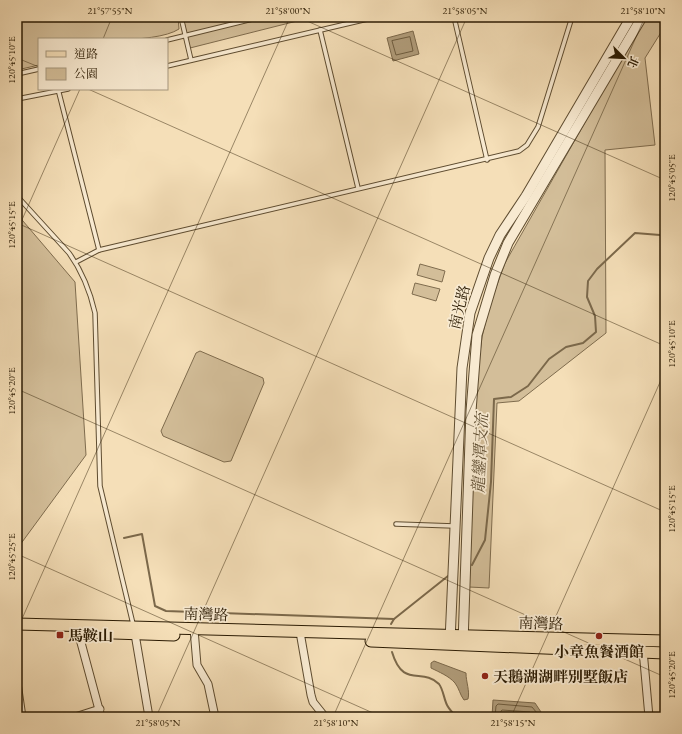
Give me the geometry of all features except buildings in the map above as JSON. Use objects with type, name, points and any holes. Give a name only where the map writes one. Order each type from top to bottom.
[{"type":"main road","name":"南灣路","points":[[17,624],[77,628],[301,636],[464,639],[665,653]]},
{"type":"main road","name":"南灣路","points":[[17,631],[77,628]]},
{"type":"main road","name":"南灣路","points":[[464,639],[484,637],[665,641]]},
{"type":"street","name":"南光路","points":[[450,639],[462,368],[465,338],[470,314],[481,279],[500,235],[526,196],[631,17]]},
{"type":"street","name":"南光路","points":[[464,639],[471,411],[477,335],[495,275],[508,243],[642,17]]},
{"type":"street","points":[[77,628],[101,717]]},
{"type":"street","points":[[134,630],[149,717]]},
{"type":"street","points":[[194,632],[197,665],[208,684],[215,717]]},
{"type":"street","points":[[301,636],[313,702],[325,717]]},
{"type":"street","points":[[642,640],[649,717]]},
{"type":"street","points":[[17,683],[22,717]]},
{"type":"street","points":[[75,717],[100,709]]},
{"type":"lane","points":[[181,17],[192,60]]},
{"type":"lane","points":[[168,40],[261,17]]},
{"type":"lane","points":[[168,66],[376,17]]},
{"type":"lane","points":[[454,17],[487,160]]},
{"type":"lane","points":[[76,262],[99,250],[358,188],[487,160],[519,151],[532,137],[538,127],[572,17]]},
{"type":"lane","points":[[320,30],[358,188]]},
{"type":"lane","points":[[17,74],[38,69]]},
{"type":"lane","points":[[17,99],[58,90],[99,250]]},
{"type":"lane","points":[[17,196],[76,262],[90,291],[95,313],[100,486],[134,630]]},
{"type":"lane","points":[[396,524],[455,526]]},
{"type":"green space","points":[[17,17],[178,17],[179,29],[167,34],[152,37],[38,38],[38,65],[17,70]]},
{"type":"green space","points":[[183,17],[313,17],[190,48]]},
{"type":"green space","points":[[645,17],[665,17],[665,26],[645,58],[655,145],[605,150],[606,333],[519,401],[497,403],[489,588],[469,587],[477,376],[482,337],[490,304],[505,263]]},
{"type":"green space","points":[[17,214],[75,282],[86,455],[17,549]]},
{"type":"green space","points":[[420,264],[445,271],[442,282],[417,275]]},
{"type":"green space","points":[[415,283],[440,289],[436,301],[412,294]]},
{"type":"green space","points":[[200,351],[263,378],[264,383],[231,461],[224,462],[163,436],[161,431],[196,353]]},
{"type":"water","points":[[413,31],[419,54],[393,61],[387,38]]},
{"type":"water","points":[[434,661],[466,673],[469,693],[468,699],[464,700],[453,681],[444,674],[431,668],[431,663]]},
{"type":"water","points":[[493,700],[535,703],[541,712],[541,717],[492,717]]},
{"type":"waterway","name":"龍鑾潭支流","points":[[472,565],[485,540],[491,482],[494,399],[511,397],[528,386],[549,359],[566,347],[583,343],[596,332],[595,316],[587,297],[588,281],[597,269],[635,233],[665,234]]},
{"type":"waterway","points":[[124,538],[142,534],[155,606],[166,611],[394,619]]},
{"type":"waterway","name":"龍鑾潭支流","points":[[391,624],[394,619],[448,576]]},
{"type":"waterway","name":"龍鑾潭支流","points":[[392,652],[396,663],[407,674],[433,679],[439,684],[447,705],[456,717]]},
{"type":"place","name":"馬鞍山","points":[[60,635]]},
{"type":"place","name":"小章魚餐酒館","points":[[599,636]]},
{"type":"place","name":"天鵝湖湖畔別墅飯店","points":[[485,676]]}]
